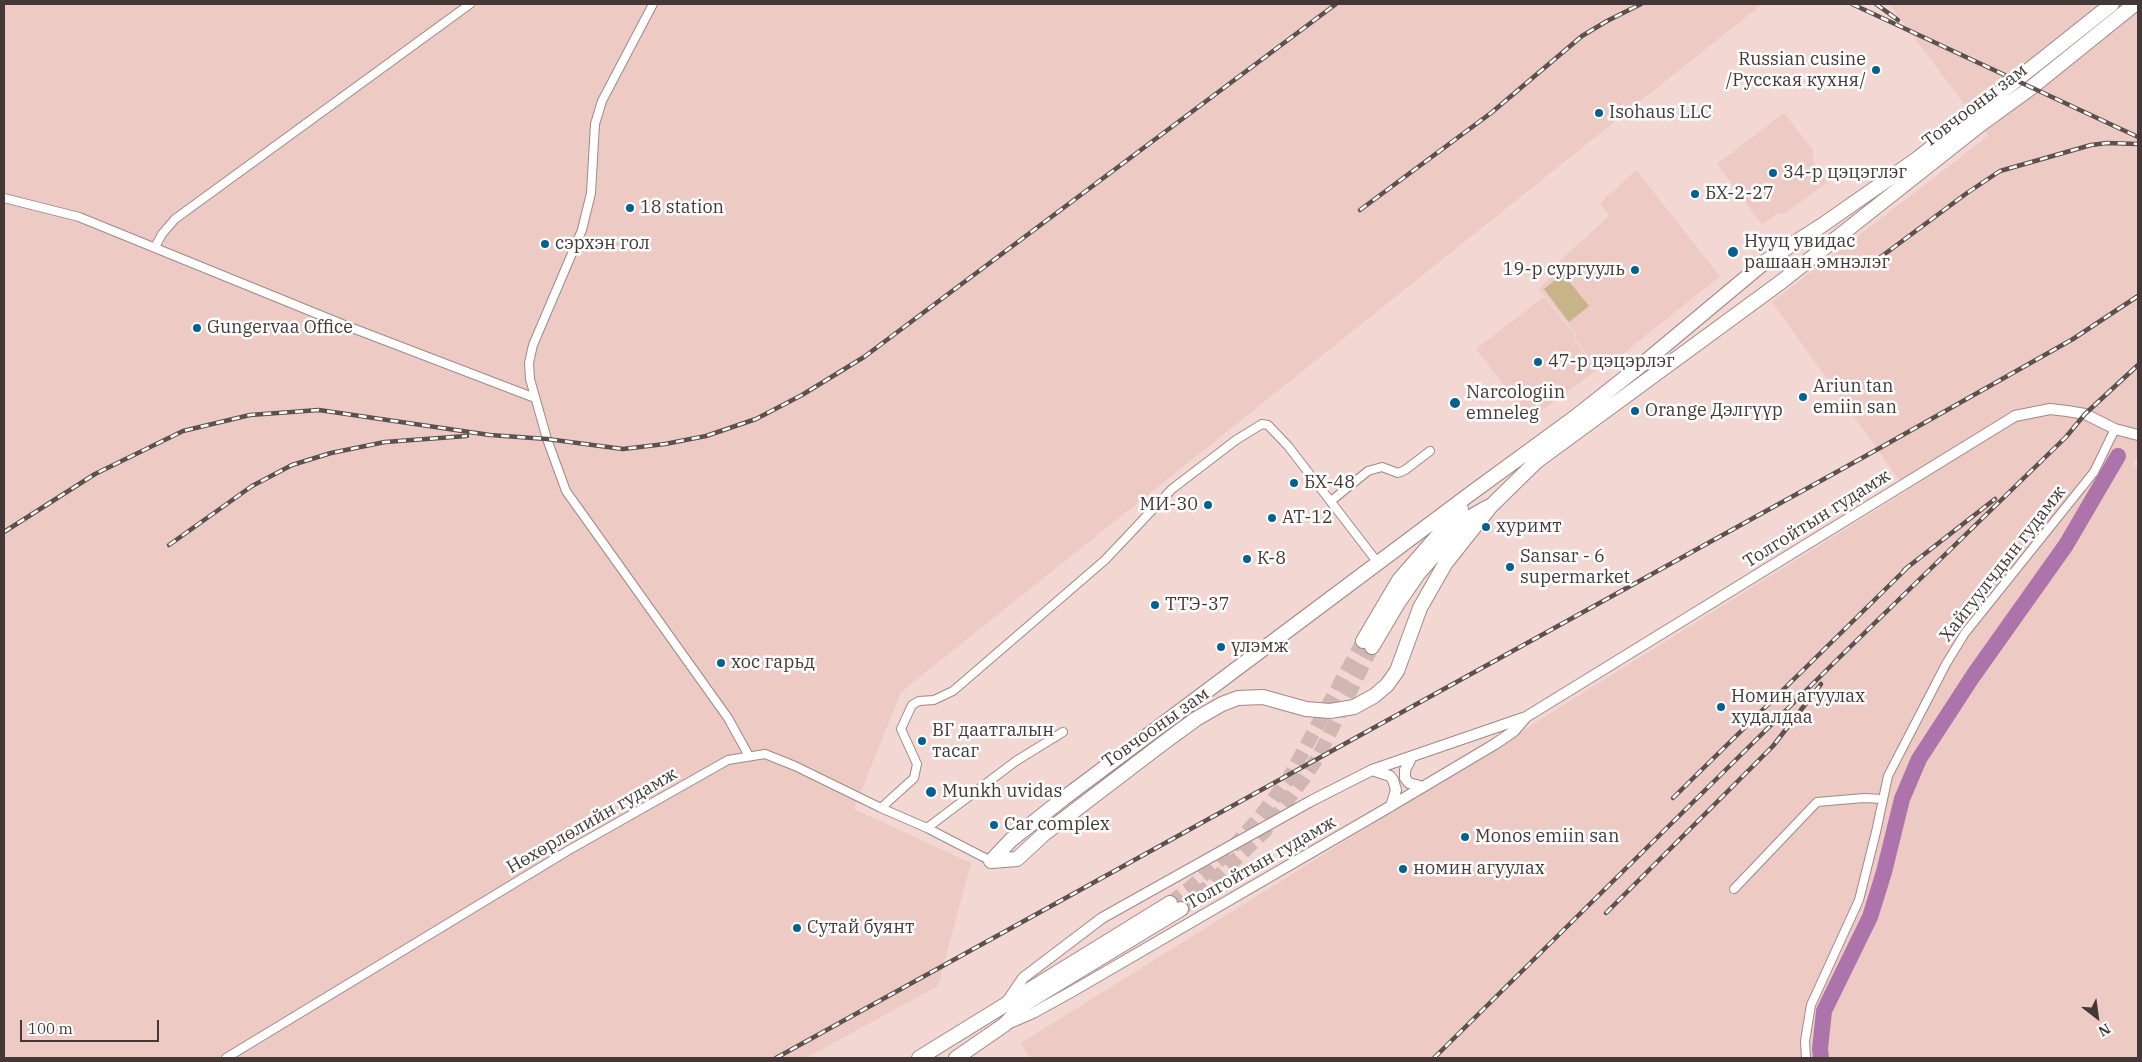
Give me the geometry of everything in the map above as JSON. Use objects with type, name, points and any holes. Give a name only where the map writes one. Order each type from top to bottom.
[{"type":"highway","name":"Товчооны зам","points":[[991,861],[1001,848],[1032,822],[1574,418],[1646,362],[1766,261],[1821,226],[1916,159],[2112,4]]},
{"type":"highway","name":"Товчооны зам","points":[[991,861],[1017,859],[1044,834],[1162,744],[1196,719],[1222,704],[1246,697],[1262,697],[1306,709],[1330,712],[1354,707],[1374,696],[1387,685],[1397,671],[1420,608],[1440,571],[1458,546],[1492,506],[1537,461],[1781,282],[1981,124],[2032,87],[2135,4]]},
{"type":"highway","points":[[1464,499],[1459,512],[1399,580],[1368,644],[1418,574],[1465,520],[1482,508],[1492,506]]},
{"type":"highway","points":[[919,1058],[1006,1003],[1175,906],[1026,1003],[1004,1025],[956,1058]]},
{"type":"main road","name":"Толгойтын гудамж","points":[[1006,1003],[1023,978],[1102,918],[1311,801],[1372,770],[1526,717],[2015,416],[2032,411],[2050,409],[2067,411],[2085,414],[2114,429],[2138,435]]},
{"type":"main road","name":"Толгойтын гудамж","points":[[1004,1025],[1033,1013],[1071,992],[1391,806],[1514,731],[1526,717]]},
{"type":"main road","points":[[1412,756],[1405,770],[1405,778],[1409,783],[1423,787]]},
{"type":"main road","points":[[1372,770],[1390,776],[1393,780],[1396,790],[1391,806]]},
{"type":"street","points":[[155,247],[162,234],[175,220],[470,4]]},
{"type":"street","points":[[653,4],[602,100],[594,133],[591,193],[582,230],[533,345],[529,362],[530,379],[566,491],[728,718],[749,756]]},
{"type":"street","points":[[4,198],[79,217],[347,326],[535,398]]},
{"type":"street","points":[[881,808],[914,778],[916,764],[901,729],[912,705],[919,701],[934,700],[953,691],[1105,560],[1172,489],[1236,440],[1262,424],[1268,425],[1288,446],[1378,563]]},
{"type":"street","name":"Хайгуулчдын гудамж","points":[[1806,1058],[1806,1040],[1812,1006],[1859,900],[1888,776],[1964,633],[2094,472],[2114,429]]},
{"type":"street","points":[[1331,501],[1368,471],[1382,467],[1398,473],[1430,451]]},
{"type":"street","points":[[927,828],[1016,761],[1063,732]]},
{"type":"street","name":"Нөхөрлөлийн гудамж","points":[[226,1058],[569,850],[728,760],[765,754],[795,766],[927,828],[991,861]]},
{"type":"street","points":[[1734,888],[1818,802],[1864,798],[1883,799]]},
{"type":"shaded area","points":[[4,4],[1762,4],[901,692],[854,809],[971,863],[938,986],[806,1058],[4,1058]]},
{"type":"shaded area","points":[[1889,4],[2138,4],[2138,455],[2133,465],[2138,468],[2138,1058],[1030,1058],[1021,1043],[1907,491],[1772,302],[1988,136]]},
{"type":"shaded area","name":"34-р цэцэглэг","points":[[1784,113],[1813,150],[1813,161],[1828,182],[1784,214],[1778,213],[1762,225],[1717,164]]},
{"type":"shaded area","name":"19-р сургууль","points":[[1636,170],[1720,276],[1600,372],[1575,339],[1576,334],[1539,289],[1555,273],[1552,268],[1609,216],[1600,203]]},
{"type":"shaded area","points":[[1563,274],[1589,306],[1569,322],[1544,289]]},
{"type":"shaded area","name":"47-р цэцэрлэг","points":[[1544,297],[1575,335],[1574,340],[1597,370],[1530,419],[1476,349]]},
{"type":"waterway","points":[[1821,1058],[1820,1049],[1824,1011],[1870,917],[1884,872],[1902,799],[1919,759],[1973,676],[2066,545],[2118,456]]},
{"type":"tunnel","points":[[1170,903],[1191,887],[1230,850],[1258,819],[1287,781],[1363,641]]},
{"type":"tunnel","points":[[1181,909],[1199,895],[1265,831],[1304,778],[1318,757],[1372,647]]},
{"type":"railway","points":[[4,532],[95,474],[183,431],[250,415],[319,410],[490,435],[547,439],[623,449],[665,444],[706,436],[756,419],[802,395],[864,357],[1336,4]]},
{"type":"railway","points":[[1360,210],[1491,113],[1582,36],[1641,4]]},
{"type":"railway","points":[[1852,4],[2138,137]]},
{"type":"railway","points":[[1876,4],[1898,20]]},
{"type":"railway","points":[[1878,259],[2000,171],[2091,145],[2107,143],[2138,144]]},
{"type":"railway","points":[[776,1058],[1862,458],[2073,339],[2138,296]]},
{"type":"railway","points":[[1434,1058],[1847,650],[2066,437],[2085,414],[2138,365]]},
{"type":"railway","points":[[169,545],[252,486],[292,465],[331,453],[385,442],[467,436]]},
{"type":"railway","points":[[1904,570],[1995,499]]},
{"type":"railway","points":[[1673,798],[1909,566]]},
{"type":"railway","points":[[1606,913],[1773,746],[1821,684]]},
{"type":"place","name":"Russian cusine /Русская кухня/","points":[[1876,70]]},
{"type":"place","name":"Isohaus LLC","points":[[1599,113]]},
{"type":"place","name":"34-р цэцэглэг","points":[[1773,173]]},
{"type":"place","name":"БХ-2-27","points":[[1695,194]]},
{"type":"place","name":"18 station","points":[[630,208]]},
{"type":"place","name":"сэрхэн гол","points":[[545,244]]},
{"type":"place","name":"Нууц увидас рашаан эмнэлэг","points":[[1733,252]]},
{"type":"place","name":"19-р сургууль","points":[[1635,270]]},
{"type":"place","name":"Gungervaa Office","points":[[197,328]]},
{"type":"place","name":"47-р цэцэрлэг","points":[[1538,362]]},
{"type":"place","name":"Ariun tan emiin san","points":[[1803,397]]},
{"type":"place","name":"Narcologiin emneleg","points":[[1455,403]]},
{"type":"place","name":"Orange Дэлгүүр","points":[[1635,411]]},
{"type":"place","name":"БХ-48","points":[[1294,483]]},
{"type":"place","name":"МИ-30","points":[[1208,505]]},
{"type":"place","name":"АТ-12","points":[[1272,518]]},
{"type":"place","name":"хуримт","points":[[1486,527]]},
{"type":"place","name":"К-8","points":[[1247,559]]},
{"type":"place","name":"Sansar - 6 supermarket","points":[[1510,567]]},
{"type":"place","name":"ТТЭ-37","points":[[1155,605]]},
{"type":"place","name":"үлэмж","points":[[1221,647]]},
{"type":"place","name":"хос гарьд","points":[[721,663]]},
{"type":"place","name":"Номин агуулах худалдаа","points":[[1721,707]]},
{"type":"place","name":"ВГ даатгалын тасаг","points":[[922,741]]},
{"type":"place","name":"Munkh uvidas","points":[[931,792]]},
{"type":"place","name":"Car complex","points":[[994,825]]},
{"type":"place","name":"Monos emiin san","points":[[1465,837]]},
{"type":"place","name":"номин агуулах","points":[[1403,869]]},
{"type":"place","name":"Сутай буянт","points":[[797,928]]}]
